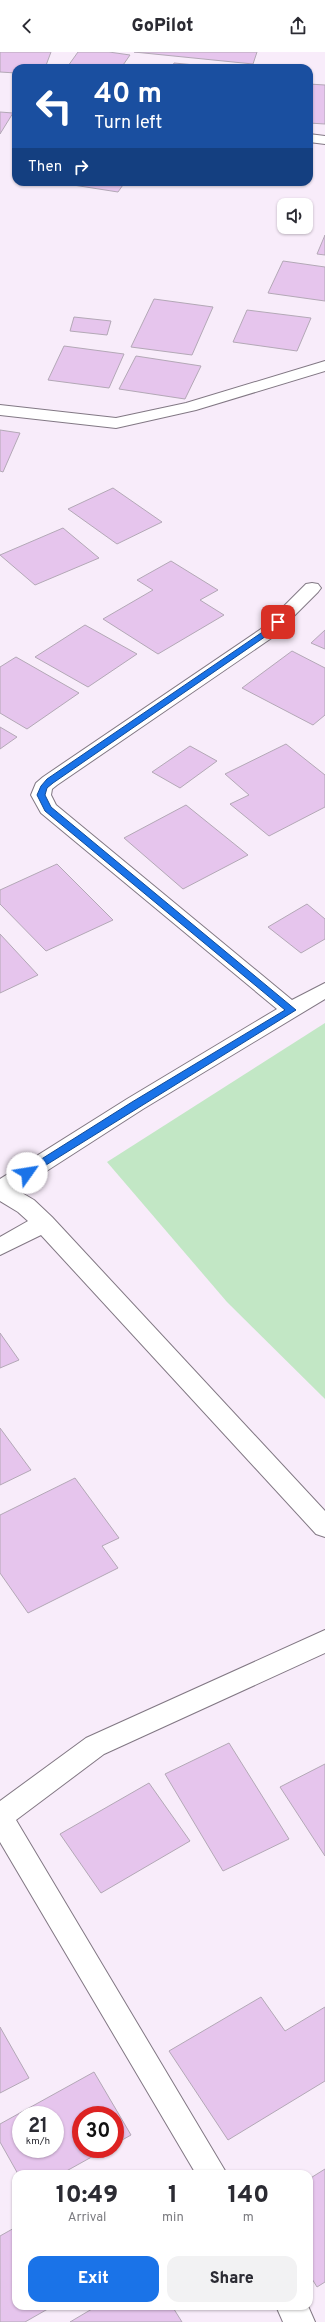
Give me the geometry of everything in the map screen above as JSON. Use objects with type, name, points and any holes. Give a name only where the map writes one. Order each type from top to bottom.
[{"type":"street","points":[[313,138],[325,140]]},
{"type":"street","points":[[0,410],[116,423],[190,407],[325,366]]},
{"type":"street","points":[[292,1010],[48,809],[41,795],[43,787],[50,781],[267,632],[312,588]]},
{"type":"street","points":[[325,990],[135,1104],[0,1190],[26,1206],[44,1223],[325,1527]]},
{"type":"street","points":[[0,1247],[44,1223]]},
{"type":"street","points":[[210,2170],[0,1817],[95,1746],[325,1641]]},
{"type":"street","points":[[293,2310],[300,2322]]},
{"type":"green space","points":[[325,1023],[325,1399],[227,1302],[107,1162]]},
{"type":"building","points":[[0,52],[51,52],[46,64],[12,64],[12,73],[0,72]]},
{"type":"building","points":[[78,52],[109,52],[130,55],[124,64],[69,64]]},
{"type":"building","points":[[134,52],[257,52],[253,64]]},
{"type":"building","points":[[313,84],[325,85],[325,124],[313,123]]},
{"type":"building","points":[[0,112],[12,113],[12,115],[0,134]]},
{"type":"building","points":[[80,186],[122,186],[118,192]]},
{"type":"building","points":[[325,235],[325,255],[317,254]]},
{"type":"building","points":[[283,261],[325,267],[325,301],[268,293]]},
{"type":"building","points":[[154,299],[213,307],[192,355],[131,347]]},
{"type":"building","points":[[247,310],[311,318],[297,351],[233,342]]},
{"type":"building","points":[[74,317],[111,321],[107,335],[70,331]]},
{"type":"building","points":[[64,346],[124,354],[109,388],[48,380]]},
{"type":"building","points":[[136,356],[201,366],[185,399],[119,389]]},
{"type":"building","points":[[0,430],[20,433],[3,472],[0,471]]},
{"type":"building","points":[[113,488],[162,522],[117,544],[68,509]]},
{"type":"building","points":[[63,528],[99,558],[35,585],[0,555]]},
{"type":"building","points":[[171,561],[218,590],[200,600],[224,615],[158,654],[103,619],[153,590],[137,580]]},
{"type":"building","points":[[85,625],[137,654],[88,687],[35,657]]},
{"type":"building","points":[[325,630],[325,649],[311,643]]},
{"type":"building","points":[[292,651],[325,668],[325,715],[313,725],[242,688]]},
{"type":"building","points":[[16,657],[79,693],[27,729],[0,713],[0,667]]},
{"type":"building","points":[[0,727],[17,737],[0,749]]},
{"type":"building","points":[[286,744],[325,775],[325,807],[269,836],[230,804],[249,795],[225,774]]},
{"type":"building","points":[[190,746],[217,761],[180,788],[152,772]]},
{"type":"building","points":[[186,805],[248,855],[183,889],[124,838]]},
{"type":"building","points":[[57,864],[113,920],[46,951],[0,904],[0,890]]},
{"type":"building","points":[[307,904],[325,919],[325,939],[301,953],[268,927]]},
{"type":"building","points":[[0,934],[38,975],[0,993]]},
{"type":"building","points":[[0,1333],[19,1360],[0,1368]]},
{"type":"building","points":[[0,1428],[31,1470],[0,1485]]},
{"type":"building","points":[[75,1478],[119,1538],[102,1546],[118,1568],[28,1613],[0,1573],[0,1515]]},
{"type":"building","points":[[229,1743],[289,1839],[223,1871],[165,1774]]},
{"type":"building","points":[[325,1764],[325,1856],[280,1787]]},
{"type":"building","points":[[149,1783],[190,1841],[101,1893],[60,1834]]},
{"type":"building","points":[[261,1997],[285,2031],[325,2007],[325,2081],[228,2140],[169,2051]]},
{"type":"building","points":[[0,2027],[29,2078],[0,2093]]},
{"type":"building","points":[[94,2072],[114,2106],[72,2106],[72,2158],[90,2158],[68,2170],[16,2170],[0,2142],[0,2124],[12,2117],[12,2158],[64,2158],[64,2106],[33,2106]]},
{"type":"building","points":[[124,2123],[131,2135],[124,2139]]},
{"type":"building","points":[[325,2169],[325,2282],[317,2287],[313,2280],[313,2176]]},
{"type":"building","points":[[12,2229],[12,2310],[46,2310],[25,2322],[0,2322],[0,2236]]},
{"type":"building","points":[[90,2310],[174,2310],[182,2322],[70,2322]]},
{"type":"route","points":[[27,1173],[135,1104],[292,1010],[48,809],[43,802],[41,795],[43,787],[50,781],[267,632],[278,622]]}]
